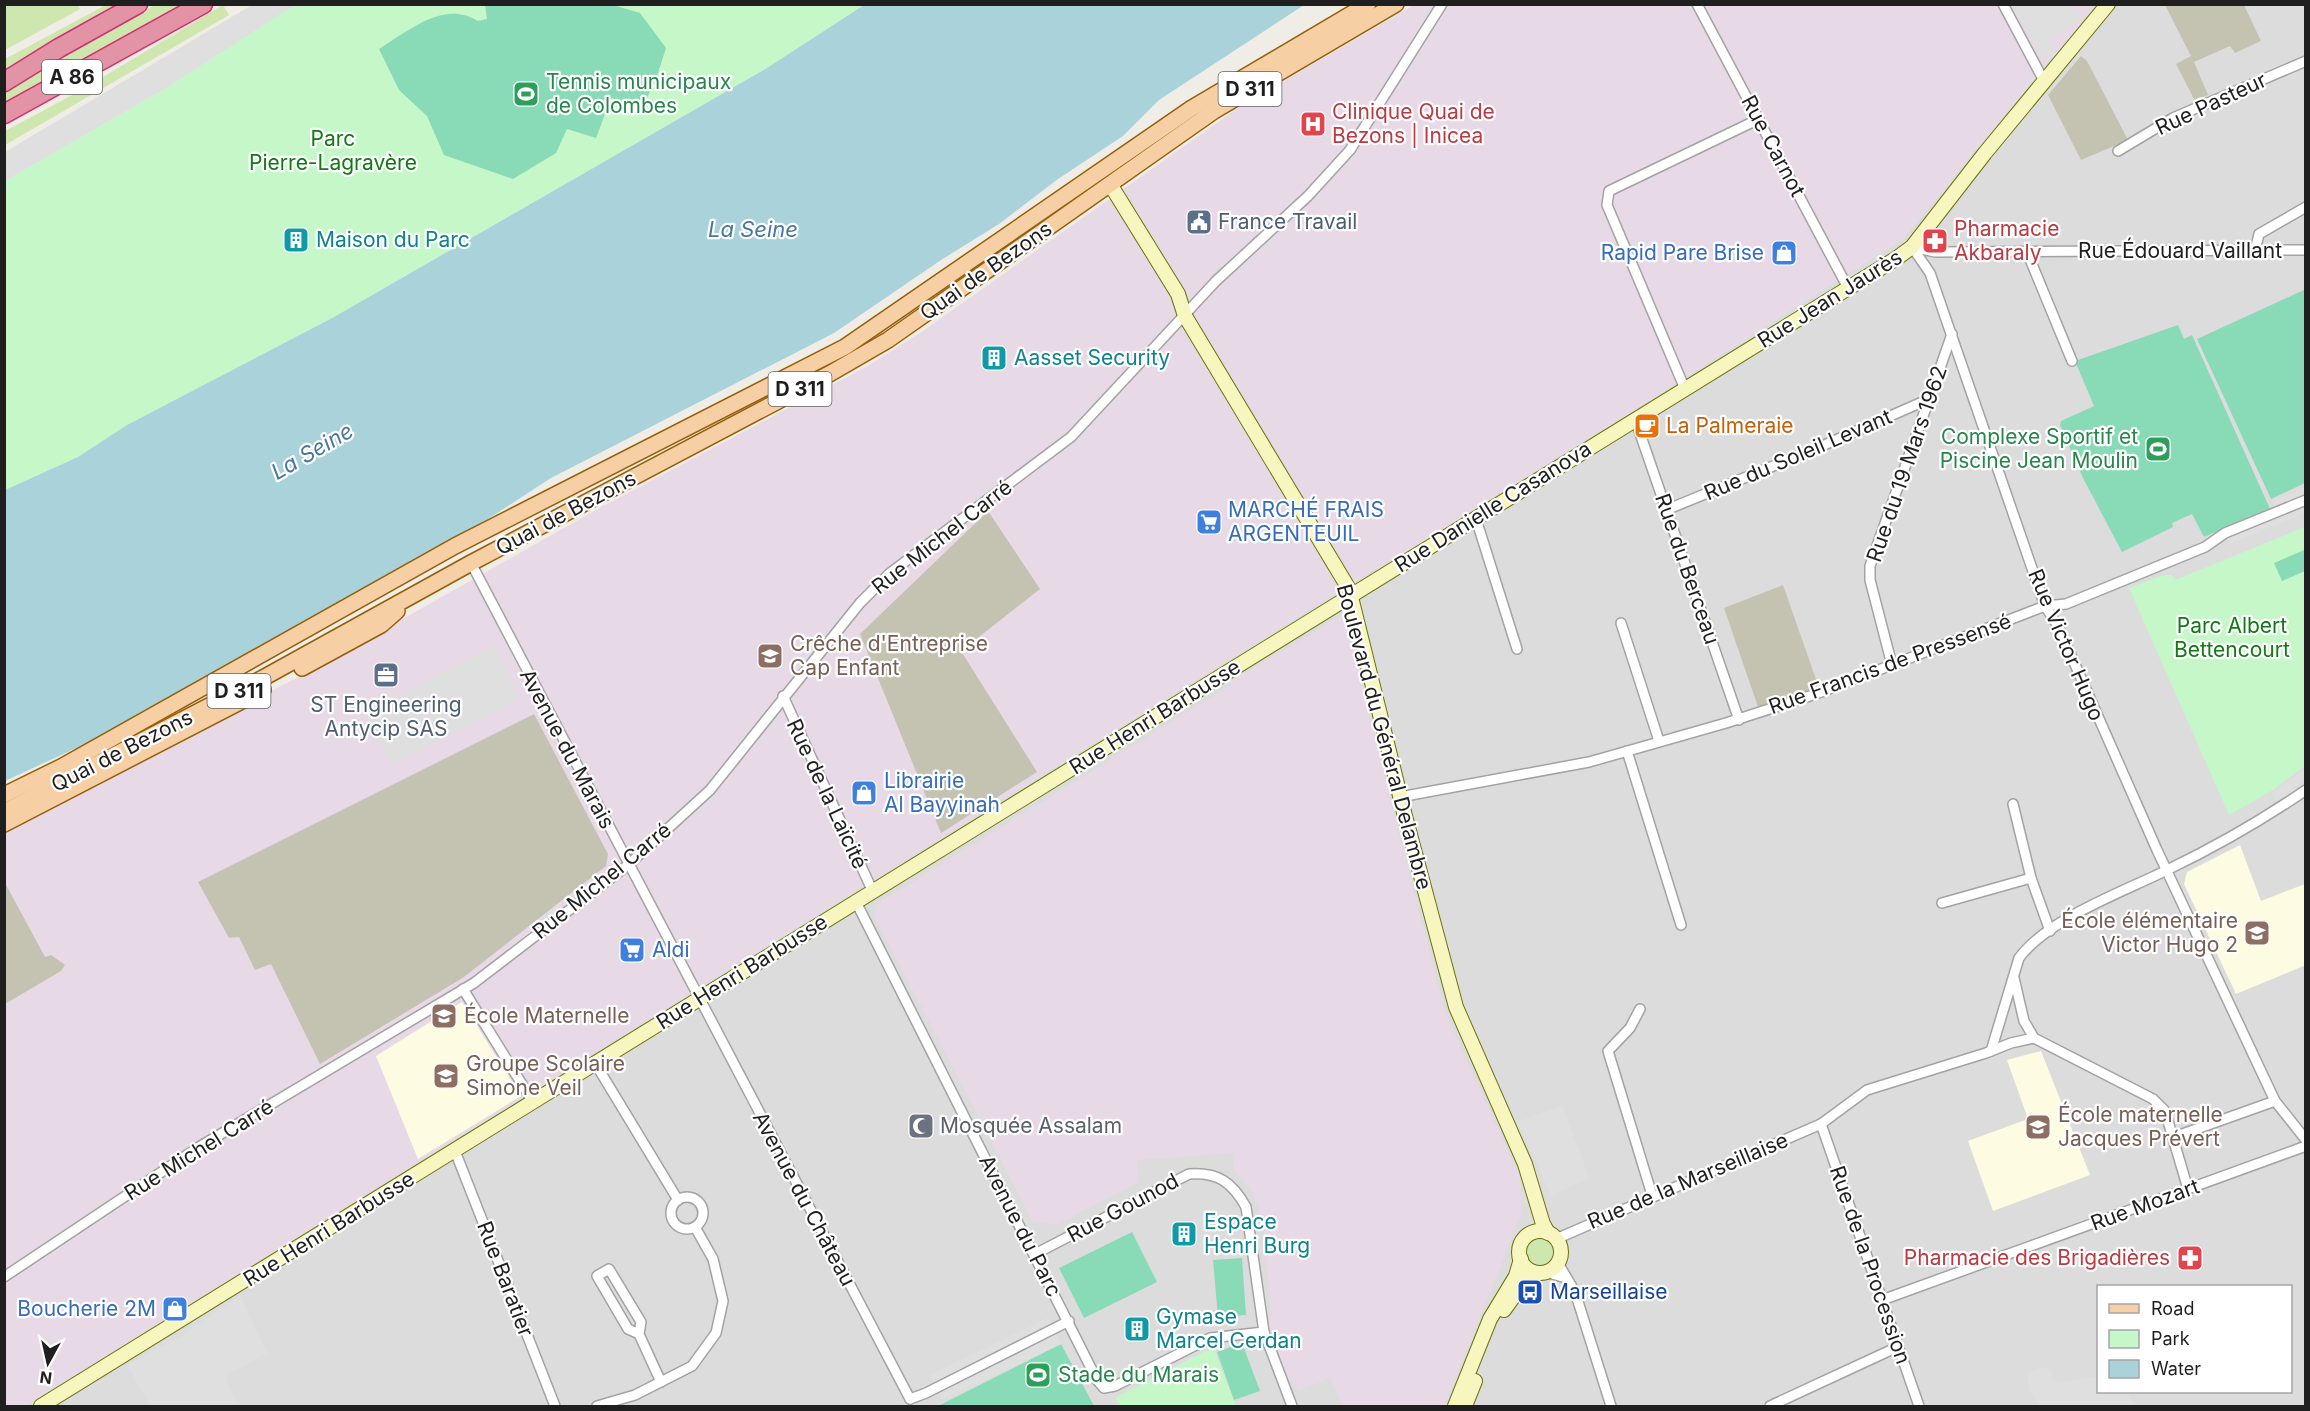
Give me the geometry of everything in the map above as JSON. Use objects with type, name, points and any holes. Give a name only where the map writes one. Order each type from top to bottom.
[{"type":"highway","name":"A 86","points":[[4,82],[138,4]]},
{"type":"highway","name":"A 86","points":[[4,114],[203,4]]},
{"type":"main road","name":"D 311","points":[[1103,178],[1121,158],[1192,108],[1368,4]]},
{"type":"main road","name":"D 311","points":[[1103,178],[1396,4]]},
{"type":"main road","name":"Quai de Bezons","points":[[4,795],[71,761],[430,559],[845,348],[1072,192],[1103,178]]},
{"type":"main road","name":"Quai de Bezons","points":[[4,812],[263,678],[471,563],[831,373],[888,340],[1103,178]]},
{"type":"main road","points":[[430,559],[471,563],[497,524]]},
{"type":"main road","name":"D 311","points":[[4,824],[194,727],[347,644],[395,614],[407,598]]},
{"type":"street","name":"Rue Michel Carré","points":[[4,1277],[199,1147],[463,989],[628,865],[710,790],[783,696],[860,603],[890,573],[1071,437],[1216,282],[1308,196],[1350,150],[1442,4]]},
{"type":"street","name":"Rue Carnot","points":[[1697,4],[1848,288]]},
{"type":"street","points":[[2003,4],[2044,81]]},
{"type":"street","name":"Rue Jean Jaurès","points":[[1635,419],[1911,247],[2108,4]]},
{"type":"street","name":"Rue Pasteur","points":[[2118,151],[2173,118],[2306,61]]},
{"type":"street","points":[[1685,389],[1608,205],[1608,191],[1759,119]]},
{"type":"street","name":"Boulevard du Général Delambre","points":[[1103,178],[1178,294],[1185,316],[1344,578],[1351,595],[1400,796],[1456,1007],[1520,1151],[1552,1236]]},
{"type":"street","points":[[2255,251],[2259,234],[2306,207]]},
{"type":"street","name":"Rue Édouard Vaillant","points":[[1911,247],[1935,252],[2306,250]]},
{"type":"street","name":"Rue Victor Hugo","points":[[1911,247],[1930,273],[2045,606],[2058,626],[2157,850],[2275,1101],[2306,1140]]},
{"type":"street","points":[[2026,252],[2072,361]]},
{"type":"street","name":"Rue du 19 Mars 1962","points":[[1892,665],[1870,580],[1870,566],[1952,334]]},
{"type":"street","name":"Rue du Soleil Levant","points":[[1666,510],[1929,399]]},
{"type":"street","name":"Rue Danielle Casanova","points":[[1351,595],[1635,419]]},
{"type":"street","name":"Rue du Berceau","points":[[1635,419],[1738,720]]},
{"type":"street","name":"Rue Francis de Pressensé","points":[[1400,796],[1589,762],[1738,720],[1892,665],[2045,606],[2066,604],[2205,547],[2226,533],[2306,500]]},
{"type":"street","points":[[1476,519],[1517,649]]},
{"type":"street","name":"Avenue du Marais","points":[[471,563],[699,999]]},
{"type":"street","name":"Rue Henri Barbusse","points":[[41,1407],[1351,595]]},
{"type":"street","points":[[1621,623],[1659,741]]},
{"type":"street","name":"Rue de la Laïcité","points":[[783,696],[873,892]]},
{"type":"street","points":[[1627,751],[1681,925]]},
{"type":"street","points":[[1991,1051],[2019,958],[2028,946],[2097,903],[2168,870],[2262,819],[2306,789]]},
{"type":"street","points":[[2013,804],[2031,878],[2050,931]]},
{"type":"street","points":[[1942,903],[2031,878]]},
{"type":"street","name":"Avenue du Parc","points":[[856,902],[1097,1380],[1104,1388],[1115,1386],[1210,1338],[1264,1332]]},
{"type":"street","points":[[2014,978],[2024,1021],[2034,1038],[2154,1099],[2165,1111],[2188,1189]]},
{"type":"street","points":[[463,989],[533,1102]]},
{"type":"street","name":"Avenue du Château","points":[[699,999],[907,1403]]},
{"type":"street","points":[[1640,1009],[1630,1028],[1608,1051],[1652,1195]]},
{"type":"street","name":"Rue de la Marseillaise","points":[[1552,1236],[1821,1124],[1867,1090],[2011,1043],[2034,1038]]},
{"type":"street","points":[[595,1063],[678,1200]]},
{"type":"street","points":[[2174,1137],[2275,1101]]},
{"type":"street","name":"Rue de la Procession","points":[[1821,1124],[1882,1300],[1895,1349],[1918,1405]]},
{"type":"street","name":"Rue Mozart","points":[[1882,1300],[2306,1146]]},
{"type":"street","name":"Rue Baratier","points":[[455,1151],[555,1407]]},
{"type":"street","name":"Rue Gounod","points":[[1035,1254],[1180,1177],[1206,1173],[1222,1178],[1236,1189],[1246,1207],[1264,1332],[1292,1407]]},
{"type":"street","name":"Boulevard du Général Delambre","points":[[1530,1234],[1533,1218],[1533,1190]]},
{"type":"street","points":[[691,1198],[701,1206],[703,1215],[695,1227],[684,1230],[672,1221],[672,1207],[678,1200],[691,1198]]},
{"type":"street","points":[[597,1407],[635,1395],[692,1366],[716,1333],[723,1301],[713,1259],[695,1227]]},
{"type":"street","points":[[1455,1407],[1490,1319],[1516,1275],[1521,1259],[1521,1245],[1530,1234],[1538,1231],[1552,1236],[1561,1248],[1558,1263],[1575,1292],[1611,1407]]},
{"type":"street","points":[[1521,1259],[1528,1269],[1566,1278]]},
{"type":"street","points":[[1465,1407],[1504,1312],[1524,1282],[1558,1263]]},
{"type":"street","points":[[639,1334],[628,1329],[597,1276],[609,1269],[641,1322],[639,1334],[661,1382]]},
{"type":"street","points":[[907,1403],[1069,1321]]},
{"type":"street","points":[[1770,1407],[1895,1349]]},
{"type":"shaded area","points":[[252,5],[294,5],[168,87],[5,181],[5,152]]},
{"type":"shaded area","points":[[1414,5],[2095,5],[1903,238],[1502,494],[1357,580],[156,1325],[24,1406],[5,1406],[5,832],[328,661],[596,510],[866,367],[920,333],[1238,108]]},
{"type":"shaded area","points":[[2011,5],[2070,5],[2080,21],[2050,38],[2055,51],[2042,58]]},
{"type":"shaded area","points":[[2095,5],[2305,5],[2305,1406],[24,1406],[1357,580],[1502,494],[1903,238]]},
{"type":"shaded area","points":[[2165,5],[2244,5],[2261,41],[2235,53],[2230,46],[2194,62],[2208,95],[2195,101],[2176,64],[2191,56]]},
{"type":"shaded area","points":[[2081,56],[2087,61],[2128,140],[2081,160],[2048,95]]},
{"type":"shaded area","points":[[2305,487],[2305,495],[2275,508],[2272,501]]},
{"type":"shaded area","points":[[2305,504],[2305,513],[2229,544],[2226,537]]},
{"type":"shaded area","points":[[988,511],[1040,589],[961,651],[1037,772],[941,833],[860,634]]},
{"type":"shaded area","points":[[1783,585],[1819,688],[1758,707],[1724,608]]},
{"type":"shaded area","points":[[1339,617],[1346,620],[1349,627],[1397,827],[1445,1012],[1520,1178],[1521,1215],[1444,1406],[1343,1406],[1331,1378],[1299,1390],[1286,1375],[1268,1323],[1272,1315],[1261,1215],[1250,1187],[1234,1171],[1233,1153],[1137,1160],[1138,1182],[1057,1225],[1032,1220],[874,915],[877,904],[1231,685],[1231,681]]},
{"type":"shaded area","points":[[494,646],[521,698],[392,765],[365,713]]},
{"type":"shaded area","points":[[534,714],[608,854],[606,866],[464,977],[320,1064],[271,964],[255,970],[239,937],[229,938],[198,882]]},
{"type":"shaded area","points":[[2305,769],[2305,780],[2276,801],[2271,793]]},
{"type":"shaded area","name":"École élémentaire Victor Hugo 2","points":[[2240,845],[2261,901],[2305,884],[2306,965],[2236,994],[2184,884],[2187,872]]},
{"type":"shaded area","points":[[4,881],[45,957],[51,955],[65,965],[61,971],[5,1004]]},
{"type":"shaded area","name":"Groupe Scolaire Simone Veil","points":[[462,1002],[521,1096],[418,1159],[376,1056]]},
{"type":"shaded area","name":"École maternelle Jacques Prévert","points":[[2041,1051],[2090,1175],[1993,1211],[1968,1141],[2028,1119],[2007,1060]]},
{"type":"shaded area","points":[[1563,1106],[1589,1178],[1551,1195],[1517,1122]]},
{"type":"shaded area","points":[[240,1296],[267,1353],[228,1374],[226,1382],[239,1406],[150,1406],[127,1365],[181,1336]]},
{"type":"shaded area","points":[[1048,1318],[1061,1344],[942,1400],[930,1375]]},
{"type":"shaded area","points":[[2046,1367],[2058,1382],[2097,1377],[2097,1393],[2128,1393],[2134,1406],[2040,1406],[2030,1392],[2027,1373]]},
{"type":"green space","name":"Parc Pierre-Lagravère","points":[[294,4],[864,5],[767,68],[334,317],[127,425],[78,457],[5,490],[5,181],[168,87]]},
{"type":"green space","points":[[5,5],[78,5],[80,9],[5,50]]},
{"type":"green space","points":[[106,5],[117,5],[5,72],[5,59]]},
{"type":"green space","points":[[155,5],[189,5],[5,105],[4,90],[54,58]]},
{"type":"green space","points":[[223,5],[229,15],[5,145],[5,131],[78,92]]},
{"type":"green space","name":"Tennis municipaux de Colombes","points":[[485,5],[613,5],[640,13],[666,48],[656,79],[642,108],[611,98],[596,138],[567,129],[556,153],[513,179],[444,155],[427,116],[399,90],[379,49],[415,26],[440,16],[453,14],[465,15],[478,21],[487,19]]},
{"type":"green space","points":[[2304,290],[2305,483],[2271,499],[2197,339]]},
{"type":"green space","name":"Complexe Sportif et Piscine Jean Moulin","points":[[2178,325],[2184,339],[2192,335],[2270,509],[2204,537],[2192,514],[2172,523],[2173,527],[2122,552],[2083,478],[2060,425],[2061,421],[2094,406],[2075,361]]},
{"type":"green space","name":"Parc Albert Bettencourt","points":[[2305,527],[2305,766],[2273,790],[2229,815],[2129,588],[2163,575],[2172,575],[2175,580]]},
{"type":"green space","points":[[2304,550],[2305,571],[2282,581],[2274,563]]},
{"type":"green space","points":[[1132,1232],[1157,1282],[1084,1318],[1059,1268]]},
{"type":"green space","points":[[1540,1239],[1549,1243],[1553,1252],[1549,1261],[1540,1265],[1531,1261],[1527,1252],[1531,1243]]},
{"type":"green space","points":[[1242,1258],[1246,1315],[1218,1317],[1213,1260]]},
{"type":"green space","points":[[1242,1343],[1260,1391],[1234,1400],[1217,1352]]},
{"type":"green space","name":"Stade du Marais","points":[[1061,1344],[1094,1406],[938,1406]]},
{"type":"green space","points":[[1213,1347],[1236,1406],[1120,1406],[1115,1398]]},
{"type":"water","name":"La Seine","points":[[864,5],[1304,5],[1159,100],[1123,136],[1058,179],[999,224],[941,260],[834,333],[551,478],[491,517],[378,582],[355,592],[319,617],[139,713],[100,737],[5,781],[5,490],[78,457],[127,425],[334,317],[767,68]]},
{"type":"place","name":"Tennis municipaux de Colombes","points":[[526,94]]},
{"type":"place","name":"Clinique Quai de Bezons | Inicea","points":[[1313,124]]},
{"type":"place","name":"France Travail","points":[[1199,222]]},
{"type":"place","name":"Maison du Parc","points":[[296,240]]},
{"type":"place","name":"Pharmacie Akbaraly","points":[[1935,241]]},
{"type":"place","name":"Rapid Pare Brise","points":[[1784,253]]},
{"type":"place","name":"Aasset Security","points":[[994,358]]},
{"type":"place","name":"La Palmeraie","points":[[1647,426]]},
{"type":"place","name":"Complexe Sportif et Piscine Jean Moulin","points":[[2158,449]]},
{"type":"place","name":"MARCHÉ FRAIS ARGENTEUIL","points":[[1209,522]]},
{"type":"place","name":"Crêche d'Entreprise Cap Enfant","points":[[770,656]]},
{"type":"place","name":"ST Engineering Antycip SAS","points":[[386,675]]},
{"type":"place","name":"Librairie Al Bayyinah","points":[[864,793]]},
{"type":"place","name":"École élémentaire Victor Hugo 2","points":[[2257,933]]},
{"type":"place","name":"Aldi","points":[[632,950]]},
{"type":"place","name":"École Maternelle","points":[[444,1016]]},
{"type":"place","name":"Groupe Scolaire Simone Veil","points":[[446,1076]]},
{"type":"place","name":"Mosquée Assalam","points":[[921,1126]]},
{"type":"place","name":"École maternelle Jacques Prévert","points":[[2038,1127]]},
{"type":"place","name":"Espace Henri Burg","points":[[1184,1234]]},
{"type":"place","name":"Pharmacie des Brigadières","points":[[2190,1258]]},
{"type":"place","name":"Marseillaise","points":[[1530,1292]]},
{"type":"place","name":"Boucherie 2M","points":[[175,1309]]},
{"type":"place","name":"Gymase Marcel Cerdan","points":[[1137,1329]]},
{"type":"place","name":"Stade du Marais","points":[[1038,1375]]}]
